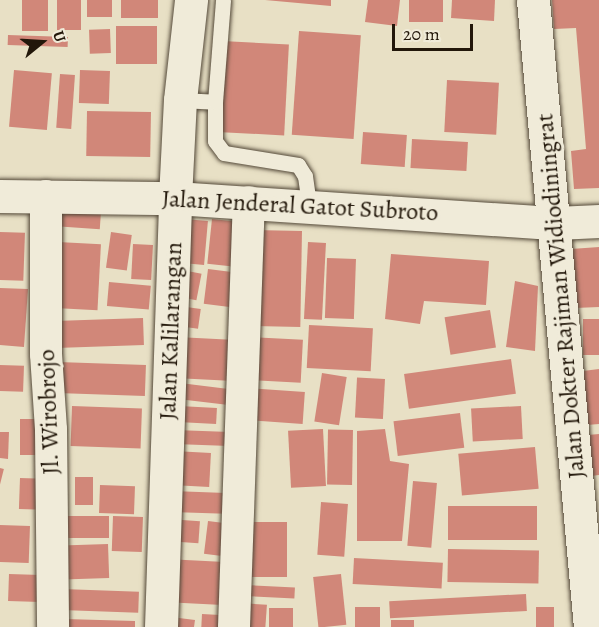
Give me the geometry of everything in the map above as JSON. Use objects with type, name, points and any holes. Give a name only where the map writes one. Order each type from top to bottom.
[{"type":"main road","name":"Jalan Kalilarangan","points":[[161,627],[175,198],[180,100],[191,0]]},
{"type":"main road","name":"Jalan Dokter Rajiman Widiodiningrat","points":[[533,0],[556,222],[591,627]]},
{"type":"main road","name":"Jalan Jenderal Gatot Subroto","points":[[0,196],[175,198],[556,222],[599,221]]},
{"type":"street","name":"Jl. Wirobrojo","points":[[46,196],[46,354],[51,430],[53,627]]},
{"type":"street","points":[[234,627],[249,202]]},
{"type":"lane","points":[[223,0],[215,102],[215,141],[224,153],[298,165],[305,176],[309,206]]},
{"type":"lane","points":[[180,100],[215,102]]},
{"type":"building","points":[[22,0],[48,0],[48,31],[22,31]]},
{"type":"building","points":[[57,0],[81,0],[81,30],[57,30]]},
{"type":"building","points":[[87,0],[112,0],[112,17],[87,17]]},
{"type":"building","points":[[121,0],[158,0],[158,18],[121,18]]},
{"type":"building","points":[[265,0],[331,0],[331,6]]},
{"type":"building","points":[[368,0],[400,0],[397,26],[365,22]]},
{"type":"building","points":[[409,0],[443,0],[443,22],[409,22]]},
{"type":"building","points":[[452,0],[495,0],[494,21],[451,18]]},
{"type":"building","points":[[552,0],[599,0],[599,188],[574,189],[571,151],[586,149],[576,28],[554,29]]},
{"type":"building","points":[[116,26],[157,26],[157,64],[116,64]]},
{"type":"building","points":[[110,29],[111,53],[90,54],[89,30]]},
{"type":"building","points":[[299,31],[361,35],[354,139],[292,135]]},
{"type":"building","points":[[8,35],[68,37],[68,47],[8,45]]},
{"type":"building","points":[[222,41],[289,45],[284,135],[217,132]]},
{"type":"building","points":[[14,70],[52,73],[47,130],[9,127]]},
{"type":"building","points":[[80,70],[110,71],[109,104],[79,103]]},
{"type":"building","points":[[60,74],[75,75],[71,129],[56,128]]},
{"type":"building","points":[[447,80],[499,83],[496,135],[444,132]]},
{"type":"building","points":[[87,111],[151,112],[150,157],[86,156]]},
{"type":"building","points":[[363,132],[407,135],[405,167],[361,164]]},
{"type":"building","points":[[412,139],[468,142],[466,171],[410,168]]},
{"type":"building","points":[[54,210],[101,213],[100,229],[53,226]]},
{"type":"building","points":[[184,219],[208,221],[204,265],[180,263]]},
{"type":"building","points":[[212,219],[240,222],[235,267],[207,264]]},
{"type":"building","points":[[251,230],[302,231],[300,327],[249,326]]},
{"type":"building","points":[[0,232],[25,233],[23,281],[0,280]]},
{"type":"building","points":[[111,232],[132,235],[127,271],[106,268]]},
{"type":"building","points":[[58,242],[101,244],[97,310],[55,308]]},
{"type":"building","points":[[308,242],[326,243],[322,320],[304,319]]},
{"type":"building","points":[[133,244],[153,245],[151,280],[131,279]]},
{"type":"building","points":[[599,247],[599,307],[575,308],[571,249]]},
{"type":"building","points":[[391,254],[489,261],[486,305],[424,301],[420,324],[385,319]]},
{"type":"building","points":[[327,258],[356,259],[354,319],[325,318]]},
{"type":"building","points":[[177,269],[202,274],[196,300],[172,296]]},
{"type":"building","points":[[208,269],[234,272],[230,307],[204,304]]},
{"type":"building","points":[[515,281],[538,286],[535,351],[506,347]]},
{"type":"building","points":[[109,282],[151,286],[149,310],[107,306]]},
{"type":"building","points":[[0,288],[28,289],[24,347],[0,345]]},
{"type":"building","points":[[179,306],[201,309],[198,329],[176,326]]},
{"type":"building","points":[[490,310],[496,348],[451,355],[445,317]]},
{"type":"building","points":[[143,318],[144,345],[56,348],[55,321]]},
{"type":"building","points":[[583,319],[599,319],[599,355],[583,355]]},
{"type":"building","points":[[309,325],[373,328],[371,371],[307,368]]},
{"type":"building","points":[[177,337],[231,340],[229,381],[175,378]]},
{"type":"building","points":[[250,337],[303,340],[301,383],[248,380]]},
{"type":"building","points":[[511,359],[516,394],[409,409],[404,374]]},
{"type":"building","points":[[58,362],[146,365],[145,396],[57,393]]},
{"type":"building","points":[[0,365],[24,366],[23,392],[0,391]]},
{"type":"building","points":[[599,369],[599,424],[587,425],[583,371]]},
{"type":"building","points":[[322,373],[347,377],[339,425],[314,421]]},
{"type":"building","points":[[357,378],[385,379],[383,419],[355,417]]},
{"type":"building","points":[[180,383],[231,389],[229,405],[178,399]]},
{"type":"building","points":[[248,388],[305,392],[303,424],[246,420]]},
{"type":"building","points":[[72,406],[142,408],[141,448],[71,446]]},
{"type":"building","points":[[179,406],[217,408],[216,424],[178,422]]},
{"type":"building","points":[[521,406],[523,439],[473,442],[471,409]]},
{"type":"building","points":[[460,413],[464,448],[398,456],[393,421]]},
{"type":"building","points":[[20,419],[41,419],[41,455],[20,455]]},
{"type":"building","points":[[323,429],[326,486],[291,488],[288,431]]},
{"type":"building","points":[[385,429],[390,461],[409,464],[402,541],[357,541],[357,431]]},
{"type":"building","points":[[175,430],[230,432],[229,446],[175,444]]},
{"type":"building","points":[[328,430],[353,430],[352,485],[327,485]]},
{"type":"building","points":[[0,432],[9,432],[8,459],[0,458]]},
{"type":"building","points":[[599,434],[599,475],[591,476],[588,435]]},
{"type":"building","points":[[535,447],[539,489],[462,496],[458,454]]},
{"type":"building","points":[[174,451],[211,453],[209,487],[172,485]]},
{"type":"building","points":[[0,468],[4,469],[0,485]]},
{"type":"building","points":[[75,477],[93,477],[93,505],[75,505]]},
{"type":"building","points":[[20,478],[44,479],[43,510],[19,509]]},
{"type":"building","points":[[413,481],[437,483],[431,548],[407,546]]},
{"type":"building","points":[[100,485],[135,486],[134,514],[99,513]]},
{"type":"building","points":[[172,491],[226,493],[225,514],[171,512]]},
{"type":"building","points":[[321,502],[348,504],[344,557],[317,555]]},
{"type":"building","points":[[448,506],[537,506],[537,540],[448,540]]},
{"type":"building","points":[[63,516],[109,516],[109,538],[63,538]]},
{"type":"building","points":[[113,516],[143,517],[142,552],[112,551]]},
{"type":"building","points":[[168,519],[200,521],[198,543],[166,541]]},
{"type":"building","points":[[208,521],[234,524],[230,557],[204,554]]},
{"type":"building","points":[[247,522],[287,522],[287,577],[247,577]]},
{"type":"building","points":[[0,525],[30,526],[29,563],[0,562]]},
{"type":"building","points":[[108,544],[109,578],[63,580],[62,546]]},
{"type":"building","points":[[448,549],[539,551],[538,584],[447,582]]},
{"type":"building","points":[[354,558],[443,563],[442,589],[353,584]]},
{"type":"building","points":[[166,559],[225,562],[223,605],[164,602]]},
{"type":"building","points":[[9,574],[41,575],[40,602],[8,601]]},
{"type":"building","points":[[341,574],[346,625],[318,627],[313,577]]},
{"type":"building","points":[[245,585],[295,588],[294,599],[244,596]]},
{"type":"building","points":[[62,589],[139,592],[138,613],[61,610]]},
{"type":"building","points":[[526,594],[527,611],[390,618],[389,601]]},
{"type":"building","points":[[241,603],[267,605],[265,627],[239,627]]},
{"type":"building","points":[[355,607],[380,607],[380,627],[355,627]]},
{"type":"building","points":[[536,607],[554,607],[554,627],[536,627]]},
{"type":"building","points":[[269,608],[293,608],[293,627],[269,627]]},
{"type":"building","points":[[202,614],[220,615],[219,627],[201,627]]},
{"type":"building","points":[[171,617],[195,620],[194,627],[169,627]]},
{"type":"building","points":[[65,619],[135,621],[135,627],[64,627]]},
{"type":"building","points":[[391,620],[414,620],[414,627],[391,627]]}]
